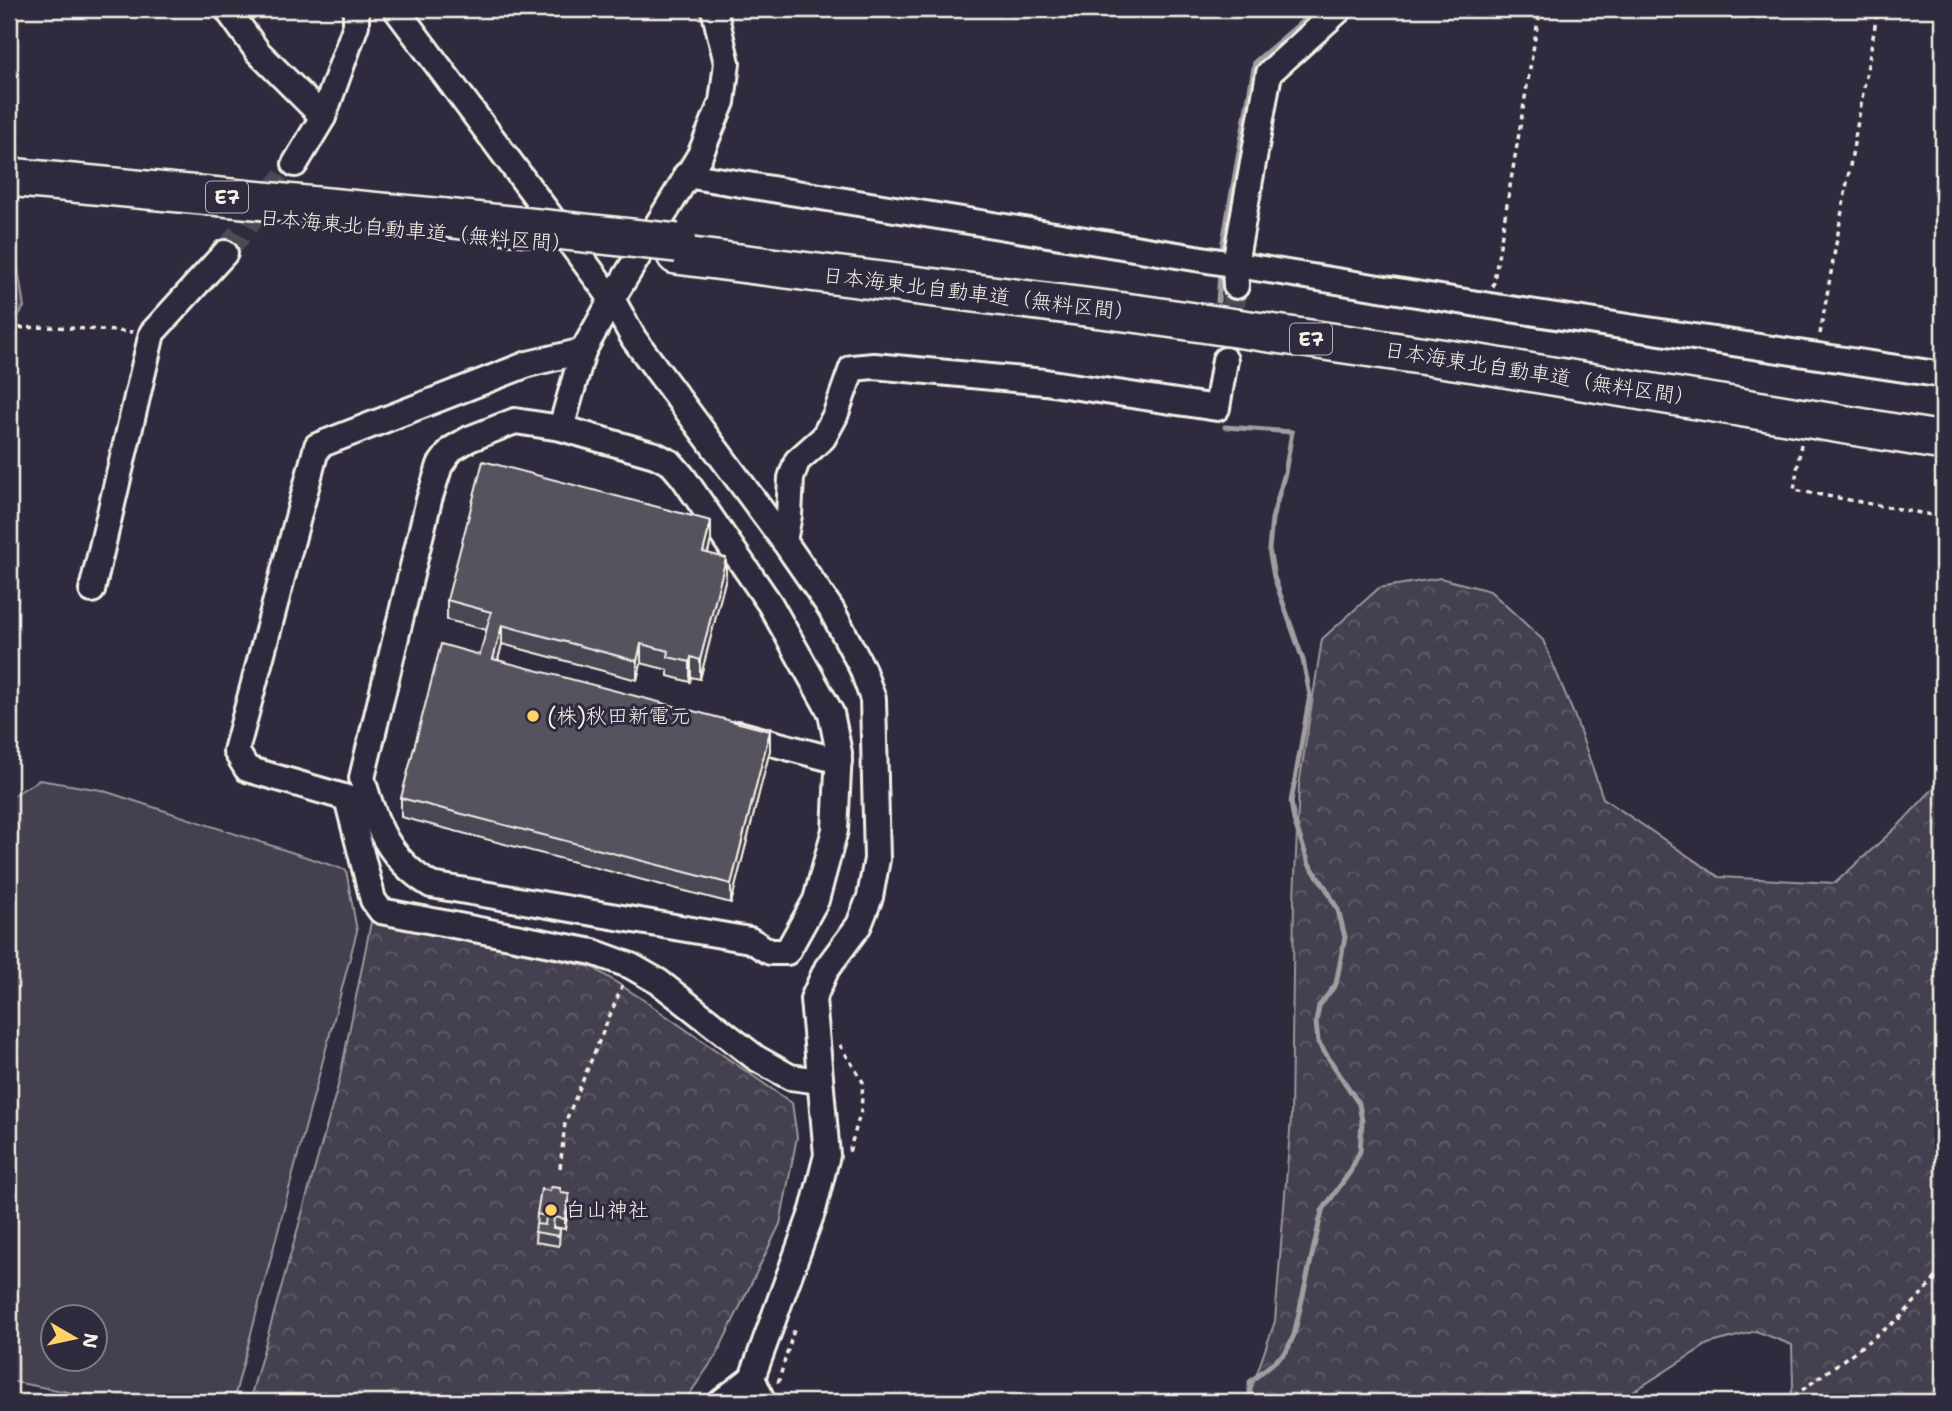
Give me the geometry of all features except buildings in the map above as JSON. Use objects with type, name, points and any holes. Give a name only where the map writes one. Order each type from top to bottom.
[{"type":"highway","name":"日本海東北自動車道（無料区間）","points":[[9,177],[445,226],[860,267],[1254,313],[1722,384],[1943,421]]},
{"type":"highway","name":"日本海東北自動車道（無料区間）","points":[[9,196],[445,226]]},
{"type":"highway","name":"日本海東北自動車道（無料区間）","points":[[677,249],[1474,363],[1943,441]]},
{"type":"street","points":[[227,9],[258,52],[323,117]]},
{"type":"street","points":[[295,164],[323,117],[356,25],[356,9]]},
{"type":"street","points":[[396,9],[611,299],[634,338],[784,541],[831,609],[862,668],[873,699],[877,859],[870,897],[859,925],[827,968],[813,999],[827,1155],[813,1210],[752,1378],[721,1402]]},
{"type":"street","points":[[561,428],[583,351],[611,299],[700,155],[722,102],[727,63],[714,9]]},
{"type":"street","points":[[1235,275],[1269,73],[1340,9]]},
{"type":"street","points":[[687,175],[1235,275],[1490,306],[1943,375]]},
{"type":"street","points":[[92,590],[152,333],[225,253]]},
{"type":"street","points":[[583,351],[528,364],[317,446],[236,751],[247,769],[347,798],[373,900],[381,911],[593,952],[631,966],[659,982],[756,1058],[790,1077],[820,1081]]},
{"type":"street","points":[[784,541],[791,478],[797,461],[823,439],[835,416],[852,368],[874,366],[1045,382],[1217,408],[1225,360]]},
{"type":"street","points":[[515,421],[561,428],[655,455],[671,463],[770,604],[831,713],[839,753],[835,830],[816,900],[787,952],[770,952],[750,940],[431,885],[416,876],[389,849],[371,812],[362,778],[429,500],[440,465],[452,449],[469,439],[515,421]]},
{"type":"street","points":[[717,728],[839,761]]},
{"type":"street","points":[[752,1378],[763,1402]]},
{"type":"path","points":[[1490,306],[1541,9]]},
{"type":"path","points":[[1817,355],[1878,9]]},
{"type":"path","points":[[9,328],[55,327],[152,333]]},
{"type":"path","points":[[1802,439],[1794,490],[1943,517]]},
{"type":"path","points":[[560,1168],[565,1123],[631,966]]},
{"type":"path","points":[[1786,1402],[1900,1318],[1943,1270]]},
{"type":"green space","points":[[9,211],[24,307],[9,330]]},
{"type":"green space","points":[[1440,578],[1490,591],[1543,640],[1575,717],[1603,798],[1719,877],[1835,883],[1899,825],[1943,778],[1943,1402],[1789,1402],[1793,1386],[1792,1345],[1756,1331],[1708,1344],[1617,1402],[1247,1402],[1275,1321],[1291,1118],[1294,899],[1299,785],[1322,639],[1379,588]]},
{"type":"green space","points":[[39,780],[101,790],[346,870],[357,931],[233,1402],[120,1402],[9,1381],[9,798]]},
{"type":"green space","points":[[371,922],[592,967],[792,1103],[797,1137],[780,1224],[717,1354],[684,1402],[249,1402],[339,1082]]},
{"type":"waterway","points":[[1222,248],[1255,62],[1317,9]]},
{"type":"waterway","points":[[1218,301],[1220,274]]},
{"type":"waterway","points":[[1225,427],[1292,432],[1285,473],[1272,519],[1269,549],[1274,577],[1303,660],[1310,695],[1291,802],[1294,820],[1309,864],[1338,910],[1345,937],[1336,984],[1319,1006],[1316,1022],[1318,1042],[1359,1104],[1362,1121],[1360,1151],[1350,1172],[1322,1211],[1294,1335],[1286,1352],[1250,1382],[1250,1402]]},
{"type":"tunnel","points":[[225,253],[295,164]]},
{"type":"tunnel","points":[[1228,341],[1236,286]]},
{"type":"place","name":"(株)秋田新電元","points":[[533,716]]},
{"type":"place","name":"白山神社","points":[[551,1210]]}]
